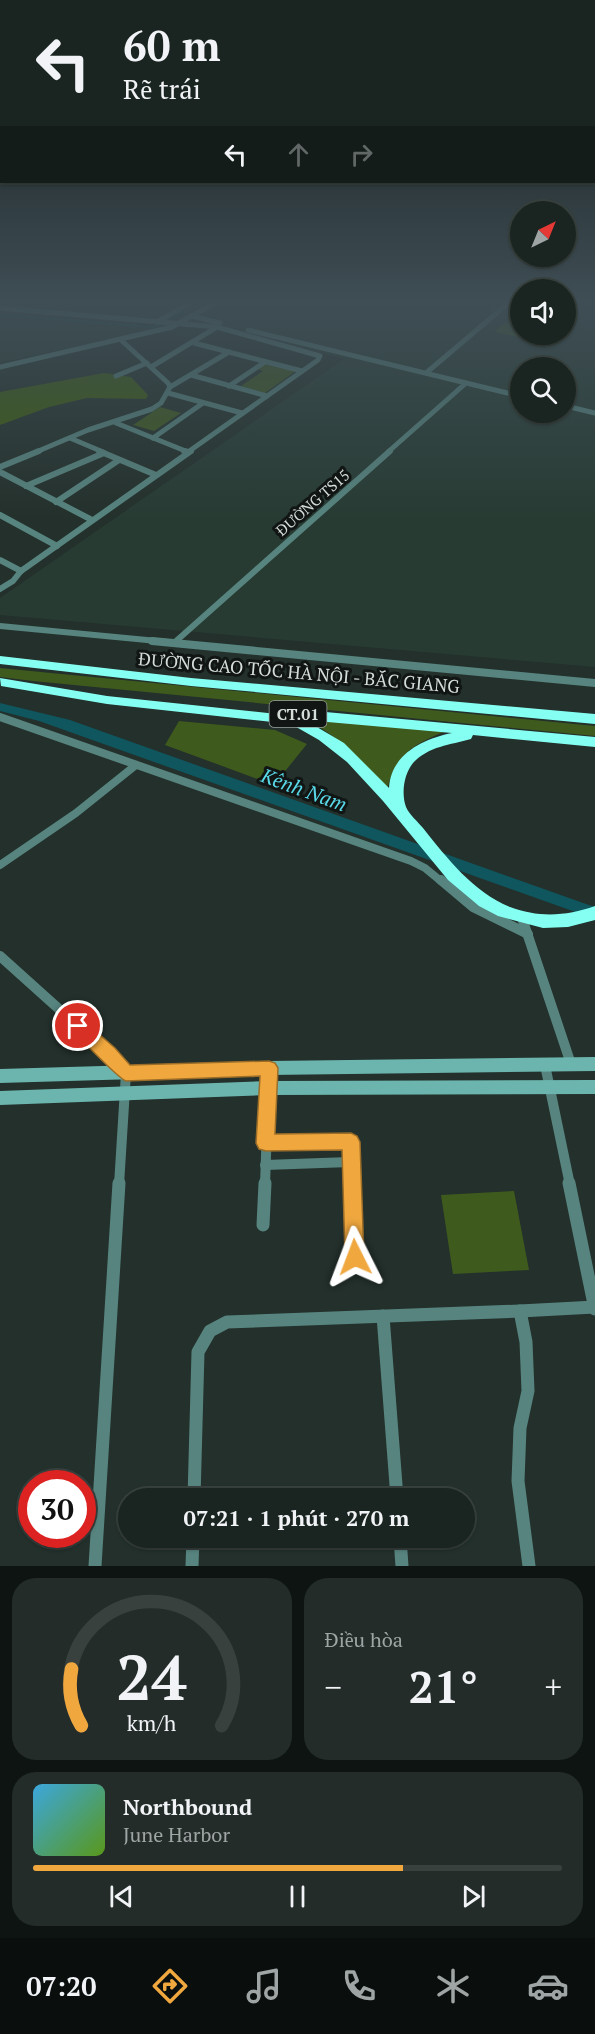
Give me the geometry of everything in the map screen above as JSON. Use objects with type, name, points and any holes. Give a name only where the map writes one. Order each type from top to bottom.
[{"type":"highway","name":"ĐƯỜNG CAO TỐC HÀ NỘI - BẮC GIANG","points":[[0,660],[191,682],[595,719]]},
{"type":"highway","points":[[1,682],[107,700],[294,720],[311,726],[345,751],[399,810],[436,857],[459,880],[491,906],[525,926],[588,916]]},
{"type":"highway","name":"CT.01","points":[[1,682],[184,704],[595,742]]},
{"type":"highway","points":[[191,682],[266,684],[595,714]]},
{"type":"highway","points":[[399,810],[398,778],[402,769],[411,757],[422,749],[452,737],[474,736],[595,747]]},
{"type":"main road","points":[[0,1076],[269,1068],[595,1064]]},
{"type":"main road","points":[[0,1098],[268,1088],[595,1087]]},
{"type":"street","points":[[116,376],[122,374]]},
{"type":"street","points":[[156,374],[169,390],[203,403],[242,413]]},
{"type":"street","points":[[229,386],[247,374]]},
{"type":"street","points":[[0,589],[13,581],[21,571],[298,374]]},
{"type":"street","points":[[430,374],[510,394]]},
{"type":"street","points":[[0,467],[70,438],[152,409],[169,390],[191,375],[267,396]]},
{"type":"street","name":"ĐƯỜNG TS15","points":[[175,642],[466,383]]},
{"type":"street","points":[[153,438],[203,403]]},
{"type":"street","points":[[576,408],[595,413]]},
{"type":"street","points":[[116,423],[188,452]]},
{"type":"street","points":[[70,438],[156,475]]},
{"type":"street","points":[[27,486],[104,453]]},
{"type":"street","points":[[56,502],[119,460]]},
{"type":"street","points":[[0,472],[92,520]]},
{"type":"street","points":[[0,515],[57,546]]},
{"type":"street","points":[[0,560],[21,571]]},
{"type":"street","points":[[0,626],[595,683]]},
{"type":"street","points":[[0,717],[429,868],[456,895],[492,920],[525,926],[571,1064]]},
{"type":"street","points":[[0,865],[76,813],[136,765]]},
{"type":"street","points":[[0,956],[109,1054],[126,1073],[95,1566]]},
{"type":"street","points":[[194,1488],[198,1353],[210,1331],[227,1322],[595,1308],[545,1065]]},
{"type":"street","points":[[263,1225],[269,1068]]},
{"type":"street","points":[[266,1143],[351,1142],[355,1257]]},
{"type":"street","points":[[265,1165],[350,1162]]},
{"type":"street","points":[[520,1311],[526,1342],[528,1391],[520,1428],[518,1481],[529,1566]]},
{"type":"street","points":[[383,1316],[396,1488]]},
{"type":"street","points":[[192,1566],[193,1548]]},
{"type":"street","points":[[401,1548],[402,1566]]},
{"type":"shaded area","points":[[322,374],[510,374],[510,423],[576,423],[576,374],[595,374],[595,667],[0,615],[0,598]]},
{"type":"green space","points":[[98,374],[111,374],[131,377],[148,395],[146,399],[87,398],[49,407],[0,425],[0,392]]},
{"type":"green space","points":[[258,374],[292,374],[265,393],[241,386]]},
{"type":"green space","points":[[160,407],[181,413],[154,431],[133,425]]},
{"type":"green space","points":[[0,668],[595,726],[595,736],[33,681],[0,677]]},
{"type":"green space","points":[[300,717],[446,731],[407,752],[395,767],[387,790],[337,739]]},
{"type":"green space","points":[[179,721],[275,730],[307,744],[274,785],[165,745]]},
{"type":"green space","points":[[514,1191],[529,1270],[453,1274],[441,1195]]},
{"type":"water","name":"Kênh Nam","points":[[0,703],[70,720],[595,907],[595,919],[39,721],[0,711]]},
{"type":"route","points":[[78,1026],[126,1073],[269,1068],[266,1143],[351,1142],[355,1257]]}]
